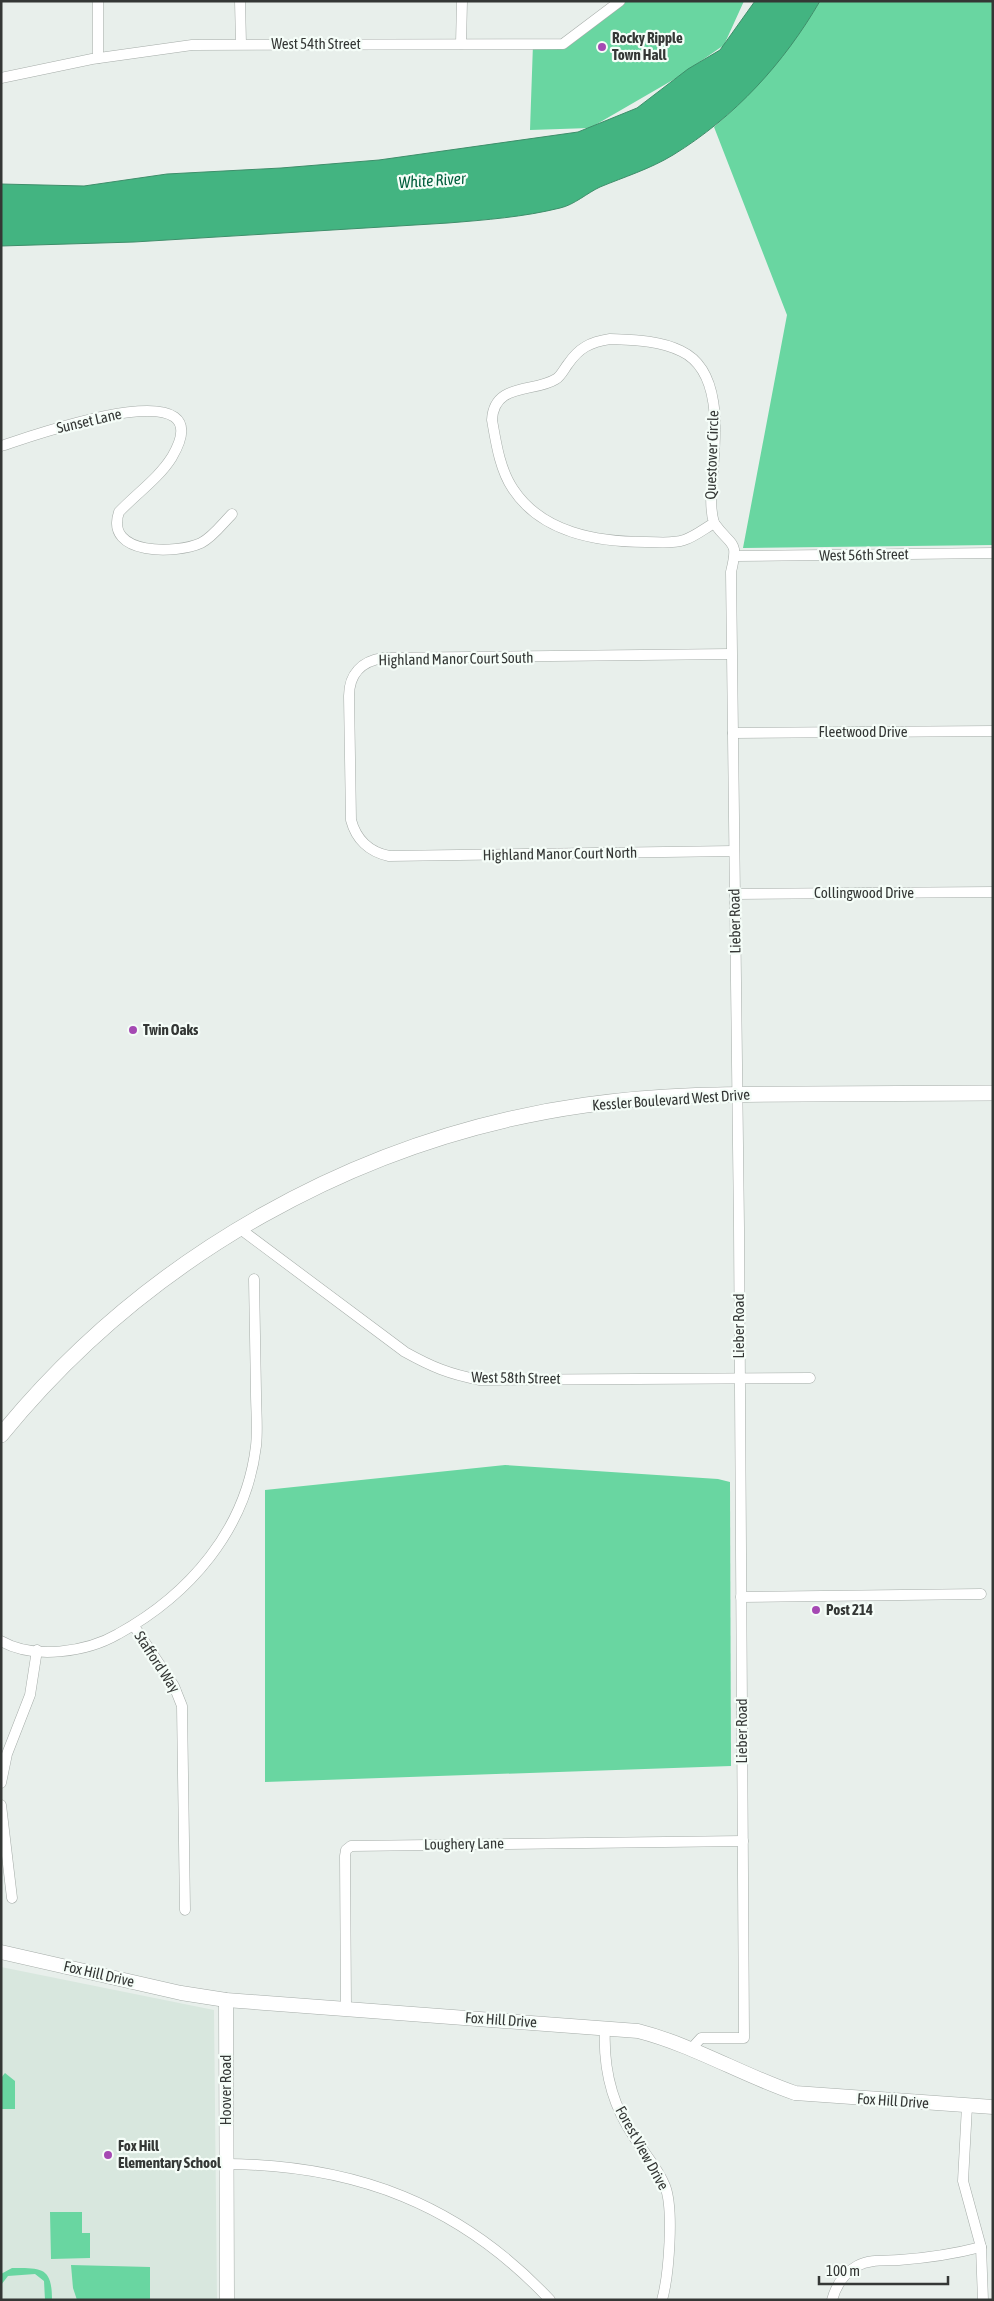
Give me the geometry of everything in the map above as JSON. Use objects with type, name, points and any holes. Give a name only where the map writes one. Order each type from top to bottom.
[{"type":"main road","name":"Kessler Boulevard West Drive","points":[[1,1435],[48,1381],[102,1329],[178,1268],[238,1228],[307,1191],[356,1169],[435,1139],[478,1127],[588,1104],[655,1097],[737,1094],[993,1093]]},
{"type":"street","points":[[98,1],[98,58]]},
{"type":"street","points":[[240,1],[240,44]]},
{"type":"street","points":[[461,44],[462,1]]},
{"type":"street","points":[[603,1],[603,14]]},
{"type":"street","name":"West 54th Street","points":[[1,78],[98,58],[184,45],[563,44],[620,1]]},
{"type":"street","name":"Questover Circle","points":[[610,339],[648,341],[683,351],[700,366],[714,405],[711,505],[714,523],[690,538],[673,543],[634,542],[597,538],[553,525],[530,510],[509,482],[494,431],[492,420],[495,408],[502,398],[514,391],[545,384],[556,379],[577,353],[586,345],[595,341],[610,339]]},
{"type":"street","name":"Sunset Lane","points":[[1,446],[96,416],[130,412],[168,414],[175,418],[181,428],[181,436],[173,455],[164,467],[119,512],[116,519],[118,530],[126,540],[146,550],[192,546],[206,540],[232,514]]},
{"type":"street","points":[[714,523],[731,543],[736,556]]},
{"type":"street","name":"West 56th Street","points":[[736,556],[993,553]]},
{"type":"street","name":"Lieber Road","points":[[691,2049],[701,2038],[744,2038],[742,1598],[731,654],[731,572],[736,556]]},
{"type":"street","name":"Highland Manor Court South","points":[[385,856],[370,849],[361,841],[351,820],[349,689],[353,676],[364,664],[383,658],[731,654]]},
{"type":"street","name":"Fleetwood Drive","points":[[733,733],[993,731]]},
{"type":"street","name":"Highland Manor Court North","points":[[385,856],[734,851]]},
{"type":"street","name":"Collingwood Drive","points":[[735,894],[993,892]]},
{"type":"street","name":"West 58th Street","points":[[238,1228],[412,1356],[448,1374],[480,1380],[810,1378]]},
{"type":"street","name":"Stafford Way","points":[[185,1910],[182,1710],[174,1686],[134,1626],[167,1603],[201,1570],[225,1535],[245,1493],[256,1443],[254,1279]]},
{"type":"street","points":[[742,1598],[980,1594]]},
{"type":"street","points":[[1,1641],[22,1648],[62,1651],[96,1644],[134,1626]]},
{"type":"street","points":[[1,1783],[7,1754],[30,1695],[37,1650]]},
{"type":"street","points":[[1,1805],[12,1898]]},
{"type":"street","name":"Loughery Lane","points":[[346,2009],[345,1854],[351,1846],[743,1841]]},
{"type":"street","name":"Fox Hill Drive","points":[[1,1952],[181,1993],[226,2000],[638,2031],[664,2037],[768,2084],[795,2093],[993,2107]]},
{"type":"street","name":"Hoover Road","points":[[226,2000],[227,2300]]},
{"type":"street","name":"Forest View Drive","points":[[606,2028],[606,2063],[616,2105],[627,2126],[662,2179],[668,2194],[667,2274],[662,2300]]},
{"type":"street","points":[[967,2106],[963,2181],[980,2247],[983,2300]]},
{"type":"street","points":[[226,2164],[260,2164],[307,2169],[364,2181],[402,2195],[456,2223],[489,2245],[530,2279],[550,2300]]},
{"type":"street","points":[[832,2300],[836,2288],[845,2275],[861,2264],[934,2257],[980,2247]]},
{"type":"shaded area","points":[[621,1],[744,1],[724,45],[678,77],[590,128],[530,130],[533,44],[563,44]]},
{"type":"shaded area","points":[[820,1],[993,1],[993,545],[743,548],[787,315],[714,127],[772,68],[797,36]]},
{"type":"shaded area","points":[[505,1465],[718,1479],[730,1482],[731,1766],[265,1782],[265,1490]]},
{"type":"shaded area","name":"Fox Hill Elementary School","points":[[1,1967],[214,2010],[217,2300],[1,2300]]},
{"type":"shaded area","points":[[5,2073],[15,2081],[15,2109],[1,2109],[1,2078]]},
{"type":"shaded area","points":[[50,2212],[82,2212],[82,2233],[90,2233],[90,2258],[51,2259]]},
{"type":"shaded area","points":[[71,2265],[150,2267],[150,2300],[77,2300],[73,2288]]},
{"type":"shaded area","points":[[12,2268],[38,2269],[47,2275],[50,2281],[52,2300],[45,2300],[44,2281],[35,2274],[8,2276],[1,2285],[1,2274]]},
{"type":"water","name":"White River","points":[[755,1],[820,1],[791,46],[774,67],[717,124],[664,160],[600,187],[565,206],[518,216],[448,223],[134,242],[1,246],[1,184],[84,186],[167,174],[281,168],[379,160],[578,132],[637,108],[688,69],[720,50]]},
{"type":"place","name":"Rocky Ripple Town Hall","points":[[602,47]]},
{"type":"place","name":"Twin Oaks","points":[[133,1030]]},
{"type":"place","name":"Post 214","points":[[816,1610]]},
{"type":"place","name":"Fox Hill Elementary School","points":[[108,2155]]}]
